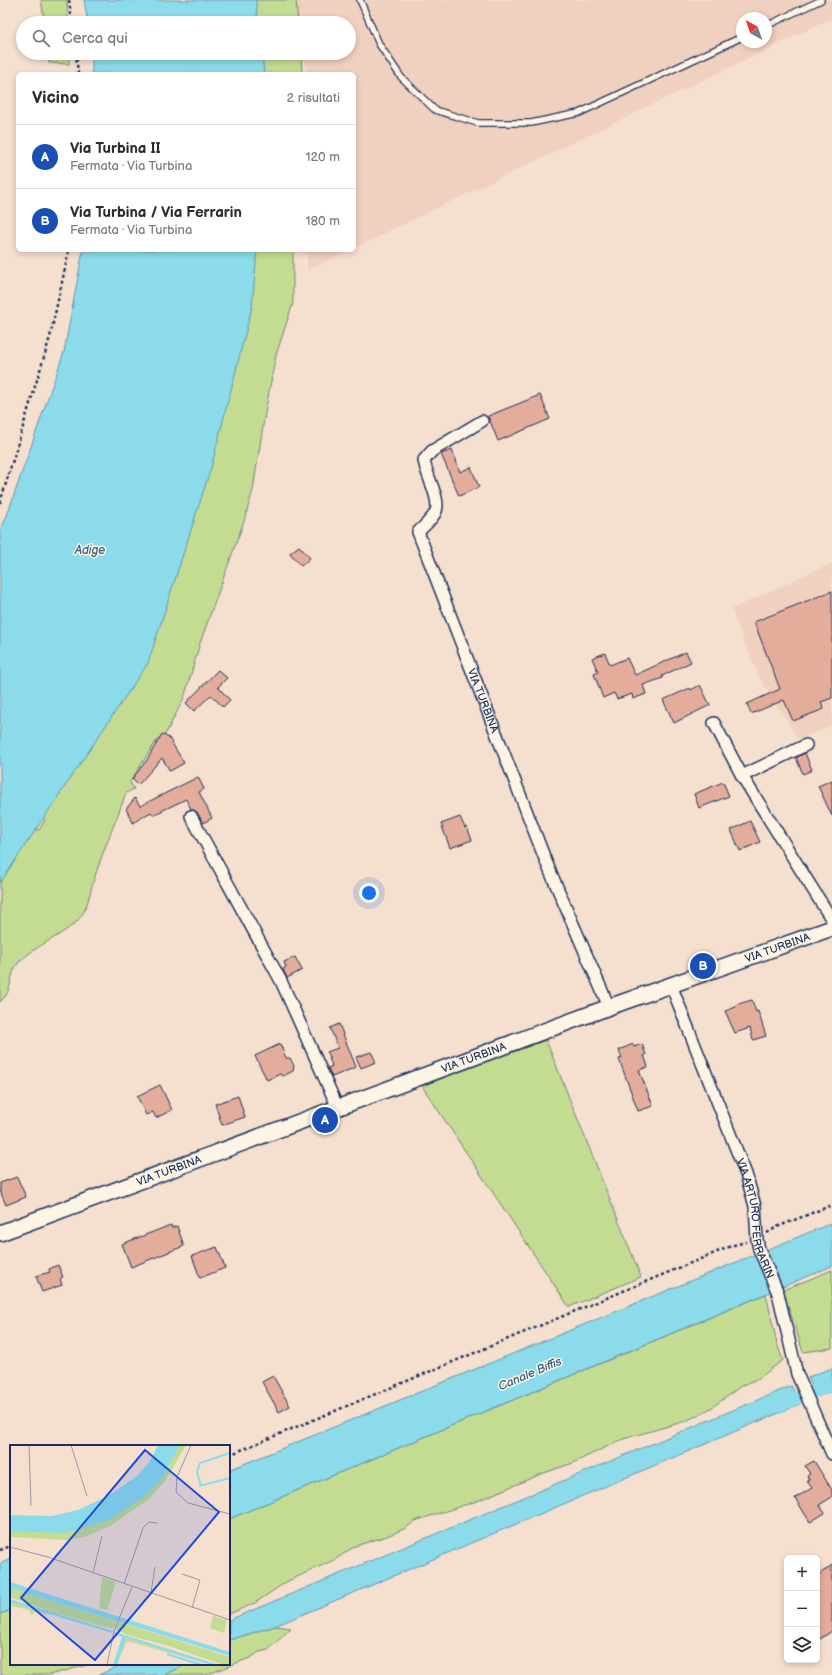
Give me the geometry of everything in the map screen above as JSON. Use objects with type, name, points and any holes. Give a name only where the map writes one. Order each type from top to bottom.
[{"type":"street","name":"VIA TURBINA","points":[[482,421],[432,451],[424,460],[426,470],[438,500],[437,510],[431,519],[418,532],[547,864],[609,1007]]},
{"type":"street","points":[[714,723],[742,776],[832,920]]},
{"type":"street","points":[[742,776],[806,745]]},
{"type":"street","points":[[191,816],[281,981],[338,1108]]},
{"type":"street","name":"VIA TURBINA","points":[[0,1233],[609,1007],[832,928]]},
{"type":"street","name":"VIA ARTURO FERRARIN","points":[[671,985],[746,1174],[755,1206],[758,1244],[778,1293],[797,1374],[832,1454]]},
{"type":"lane","points":[[360,0],[379,44],[401,77],[435,110],[478,123],[530,123],[579,114],[736,40]]},
{"type":"lane","points":[[772,23],[821,0]]},
{"type":"path","points":[[69,0],[71,16]]},
{"type":"path","points":[[77,60],[78,72]]},
{"type":"path","points":[[0,503],[50,337],[69,252]]},
{"type":"path","points":[[230,1455],[734,1245],[758,1244],[777,1227],[832,1205]]},
{"type":"path","points":[[0,1550],[10,1546]]},
{"type":"shaded area","points":[[295,0],[832,0],[832,18],[772,47],[772,12],[736,12],[736,48],[770,48],[356,247],[356,72],[307,72],[304,60],[356,60],[356,16],[297,16]]},
{"type":"shaded area","points":[[307,252],[346,252],[307,270]]},
{"type":"shaded area","points":[[832,563],[832,725],[799,739],[759,677],[731,609]]},
{"type":"green space","points":[[41,0],[67,0],[68,16],[44,16]]},
{"type":"green space","points":[[230,0],[296,0],[297,16],[239,16]]},
{"type":"green space","points":[[49,60],[69,60],[69,64],[49,63]]},
{"type":"green space","points":[[239,60],[301,60],[302,72],[230,72]]},
{"type":"green space","points":[[235,252],[293,252],[293,303],[276,355],[253,490],[244,521],[200,643],[184,698],[165,735],[157,740],[130,782],[134,789],[126,793],[93,882],[86,907],[80,918],[61,933],[25,956],[19,962],[13,972],[7,993],[0,1002],[0,837],[13,827],[39,830],[45,820],[33,812]]},
{"type":"green space","points":[[546,1040],[641,1277],[569,1307],[422,1086]]},
{"type":"green space","points":[[832,1270],[832,1348],[803,1352],[783,1290]]},
{"type":"green space","points":[[766,1294],[777,1344],[783,1360],[759,1378],[741,1386],[711,1408],[686,1421],[623,1439],[573,1463],[541,1474],[477,1501],[415,1521],[406,1528],[387,1536],[355,1546],[336,1559],[286,1582],[255,1603],[230,1614],[230,1519]]},
{"type":"green space","points":[[10,1610],[10,1665],[87,1665],[49,1675],[0,1675],[0,1614]]},
{"type":"green space","points":[[275,1626],[291,1628],[268,1650],[259,1652],[252,1657],[206,1675],[164,1675],[184,1665],[230,1665],[230,1640]]},
{"type":"water","points":[[84,0],[256,0],[257,16],[87,16]]},
{"type":"water","points":[[92,60],[263,60],[264,72],[92,72]]},
{"type":"water","name":"Adige","points":[[83,252],[257,252],[252,307],[211,468],[148,663],[0,883],[0,531],[6,518],[64,352]]},
{"type":"water","name":"Canale Biffis","points":[[832,1223],[832,1266],[230,1519],[230,1470]]},
{"type":"water","points":[[832,1368],[832,1391],[817,1397],[808,1377]]},
{"type":"water","points":[[791,1386],[800,1404],[275,1626],[230,1640],[230,1620]]},
{"type":"water","points":[[10,1559],[10,1610],[0,1614],[0,1564]]},
{"type":"water","points":[[122,1665],[184,1665],[164,1675],[98,1675]]},
{"type":"building","points":[[540,395],[550,419],[498,441],[488,416]]},
{"type":"building","points":[[452,450],[460,472],[471,467],[479,487],[459,496],[441,454]]},
{"type":"building","points":[[299,546],[310,558],[301,566],[290,553]]},
{"type":"building","points":[[832,591],[832,698],[821,702],[824,709],[793,721],[784,700],[751,714],[747,704],[780,689],[754,622]]},
{"type":"building","points":[[686,652],[691,662],[662,676],[663,678],[643,685],[646,694],[633,699],[632,694],[617,699],[614,693],[603,698],[594,674],[598,672],[592,658],[605,653],[610,665],[627,658],[635,675]]},
{"type":"building","points":[[218,670],[227,678],[218,687],[230,700],[223,707],[211,695],[194,711],[186,703]]},
{"type":"building","points":[[700,685],[710,705],[674,723],[663,700],[690,688],[691,690]]},
{"type":"building","points":[[162,734],[169,738],[184,763],[170,771],[162,758],[138,785],[132,779],[147,760]]},
{"type":"building","points":[[805,753],[812,770],[803,774],[796,758]]},
{"type":"building","points":[[198,777],[204,789],[199,792],[212,818],[203,823],[197,812],[191,809],[186,799],[153,815],[151,812],[133,823],[126,809],[135,798],[140,806]]},
{"type":"building","points":[[832,780],[832,816],[818,786]]},
{"type":"building","points":[[723,782],[729,796],[699,808],[694,794]]},
{"type":"building","points":[[460,817],[465,828],[467,827],[472,840],[450,848],[441,824]]},
{"type":"building","points":[[750,821],[760,842],[740,851],[731,830]]},
{"type":"building","points":[[295,957],[302,970],[287,978],[283,969],[286,967],[284,962]]},
{"type":"building","points":[[752,1000],[756,1012],[758,1011],[766,1036],[753,1040],[750,1028],[735,1033],[725,1011],[736,1007],[735,1005]]},
{"type":"building","points":[[339,1024],[356,1067],[332,1077],[328,1068],[332,1066],[327,1052],[338,1048],[330,1028]]},
{"type":"building","points":[[280,1044],[286,1058],[290,1058],[294,1066],[293,1071],[283,1076],[280,1074],[267,1080],[255,1056]]},
{"type":"building","points":[[633,1044],[634,1047],[642,1044],[646,1055],[644,1055],[648,1067],[639,1070],[653,1106],[638,1111],[619,1059],[622,1058],[619,1050]]},
{"type":"building","points":[[371,1052],[376,1062],[361,1068],[356,1057]]},
{"type":"building","points":[[160,1085],[172,1110],[156,1118],[153,1112],[146,1115],[137,1096]]},
{"type":"building","points":[[238,1096],[245,1117],[222,1125],[215,1104]]},
{"type":"building","points":[[17,1177],[26,1197],[6,1205],[0,1191],[0,1183]]},
{"type":"building","points":[[171,1225],[172,1228],[177,1226],[184,1246],[131,1267],[122,1244]]},
{"type":"building","points":[[217,1247],[225,1268],[200,1278],[192,1256]]},
{"type":"building","points":[[58,1265],[63,1277],[60,1279],[62,1285],[42,1292],[36,1276],[50,1272],[49,1269]]},
{"type":"building","points":[[273,1376],[290,1406],[279,1412],[262,1382]]},
{"type":"building","points":[[814,1461],[832,1490],[832,1497],[819,1505],[825,1513],[810,1522],[795,1498],[812,1488],[807,1481],[809,1480],[807,1476],[810,1474],[805,1466]]},
{"type":"building","points":[[832,1565],[832,1631],[820,1639],[820,1591],[820,1574]]},
{"type":"waterway","points":[[781,1405],[832,1384]]},
{"type":"place","name":"Via Turbina / Via Ferrarin","points":[[703,966]]},
{"type":"place","name":"Via Turbina II","points":[[325,1120]]}]
